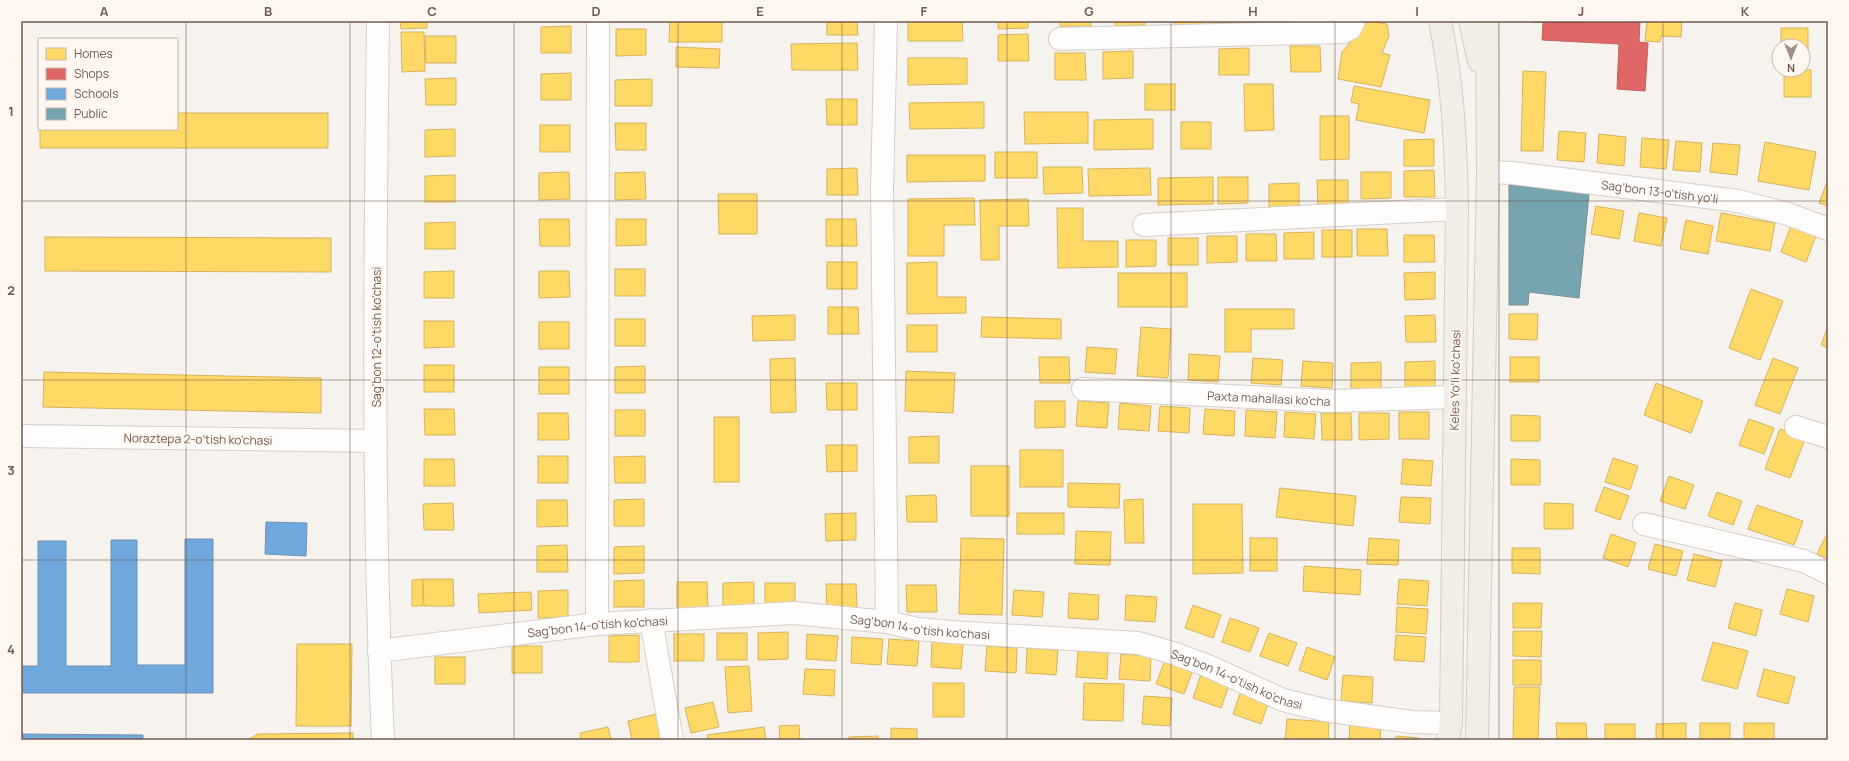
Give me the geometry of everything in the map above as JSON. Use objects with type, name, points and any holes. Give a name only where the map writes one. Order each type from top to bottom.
[{"type":"main road","name":"Keles Yoʻli koʻchasi","points":[[1440,21],[1452,93],[1456,148],[1457,210],[1449,732]]},
{"type":"main road","points":[[1470,21],[1488,101]]},
{"type":"main road","points":[[1477,740],[1488,172],[1487,21]]},
{"type":"street","name":"Sag'bon 12-o'tish ko'chasi","points":[[378,21],[376,441],[379,653],[383,740]]},
{"type":"street","points":[[597,624],[598,21]]},
{"type":"street","points":[[886,21],[882,189],[887,622]]},
{"type":"street","points":[[1060,39],[1343,32],[1350,29],[1354,21]]},
{"type":"street","name":"Sag'bon 13-o'tish yo'li","points":[[1488,172],[1513,173],[1738,201],[1788,214],[1828,229]]},
{"type":"street","points":[[1144,225],[1457,210]]},
{"type":"street","name":"Paxta mahallasi ko'cha","points":[[1083,389],[1332,401],[1454,397]]},
{"type":"street","points":[[1796,427],[1828,437]]},
{"type":"street","name":"Noraztepa 2-oʻtish ko'chasi","points":[[21,436],[376,441]]},
{"type":"street","points":[[1644,524],[1804,561],[1828,573]]},
{"type":"street","name":"Sag'bon 14-o'tish ko'chasi","points":[[379,653],[597,624],[794,613],[887,622],[918,629],[951,632],[1138,643],[1173,653],[1208,666],[1290,702],[1332,711],[1412,722],[1449,732]]},
{"type":"street","points":[[651,620],[672,740]]},
{"type":"building: Homes","points":[[400,21],[427,21],[427,28],[401,29]]},
{"type":"building: Homes","points":[[670,21],[722,21],[722,42],[669,42]]},
{"type":"building: Homes","points":[[827,21],[857,21],[858,35],[827,35]]},
{"type":"building: Homes","points":[[908,21],[962,21],[963,41],[908,41]]},
{"type":"building: Homes","points":[[998,21],[1028,21],[1028,28],[998,29]]},
{"type":"building: Homes","points":[[1060,21],[1091,21],[1091,26],[1060,26]]},
{"type":"building: Homes","points":[[1115,21],[1145,21],[1145,25],[1115,26]]},
{"type":"building: Homes","points":[[1174,21],[1204,21],[1204,25],[1174,26]]},
{"type":"building: Homes","points":[[1210,21],[1240,21],[1240,25],[1210,25]]},
{"type":"building: Homes","points":[[1245,21],[1276,21],[1276,24],[1246,25]]},
{"type":"building: Homes","points":[[1282,21],[1312,21],[1312,24],[1282,24]]},
{"type":"building: Homes","points":[[1368,21],[1387,24],[1389,36],[1382,53],[1390,55],[1381,87],[1338,79],[1342,52]]},
{"type":"building: Homes","points":[[1647,21],[1682,21],[1681,37],[1661,36],[1660,42],[1645,41]]},
{"type":"building: Homes","points":[[571,26],[571,53],[541,53],[541,27]]},
{"type":"building: Homes","points":[[1781,28],[1808,28],[1808,38],[1781,38]]},
{"type":"building: Homes","points":[[616,29],[646,29],[646,55],[616,56]]},
{"type":"building: Homes","points":[[401,32],[424,32],[425,71],[402,72]]},
{"type":"building: Homes","points":[[1028,34],[1029,61],[998,61],[998,35]]},
{"type":"building: Homes","points":[[425,36],[456,36],[456,63],[426,63]]},
{"type":"building: Homes","points":[[857,43],[858,70],[792,70],[791,44]]},
{"type":"building: Homes","points":[[1290,46],[1320,46],[1321,72],[1291,72]]},
{"type":"building: Homes","points":[[676,47],[720,49],[719,68],[676,67]]},
{"type":"building: Homes","points":[[1249,48],[1249,75],[1219,75],[1219,49]]},
{"type":"building: Homes","points":[[1133,51],[1133,78],[1103,79],[1103,52]]},
{"type":"building: Homes","points":[[1055,53],[1085,53],[1086,80],[1055,80]]},
{"type":"building: Homes","points":[[908,58],[967,58],[967,84],[908,85]]},
{"type":"building: Homes","points":[[1523,71],[1546,72],[1543,151],[1521,151]]},
{"type":"building: Homes","points":[[571,73],[571,100],[541,100],[541,74]]},
{"type":"building: Homes","points":[[456,78],[456,105],[426,105],[425,79]]},
{"type":"building: Homes","points":[[1784,78],[1811,78],[1811,97],[1784,97]]},
{"type":"building: Homes","points":[[652,79],[652,106],[615,106],[615,80]]},
{"type":"building: Homes","points":[[1145,84],[1175,84],[1175,110],[1145,110]]},
{"type":"building: Homes","points":[[1244,84],[1273,84],[1274,130],[1245,131]]},
{"type":"building: Homes","points":[[1354,86],[1430,100],[1424,133],[1356,120],[1359,104],[1351,102]]},
{"type":"building: Homes","points":[[826,99],[857,99],[857,125],[827,125]]},
{"type":"building: Homes","points":[[984,102],[984,128],[910,129],[909,103]]},
{"type":"building: Homes","points":[[1024,112],[1088,112],[1088,143],[1025,144]]},
{"type":"building: Homes","points":[[178,113],[328,113],[328,148],[40,148],[40,130],[178,130]]},
{"type":"building: Homes","points":[[1320,116],[1349,116],[1349,159],[1320,160]]},
{"type":"building: Homes","points":[[1153,119],[1153,149],[1094,150],[1094,120]]},
{"type":"building: Homes","points":[[1181,122],[1211,122],[1211,149],[1181,149]]},
{"type":"building: Homes","points":[[615,123],[646,123],[646,150],[616,150]]},
{"type":"building: Homes","points":[[540,125],[570,125],[570,152],[540,152]]},
{"type":"building: Homes","points":[[455,129],[455,156],[425,157],[425,130]]},
{"type":"building: Homes","points":[[1559,131],[1586,133],[1584,162],[1557,160]]},
{"type":"building: Homes","points":[[1599,134],[1626,137],[1624,166],[1597,163]]},
{"type":"building: Homes","points":[[1642,138],[1669,140],[1666,169],[1640,167]]},
{"type":"building: Homes","points":[[1434,139],[1434,166],[1404,166],[1404,140]]},
{"type":"building: Homes","points":[[1676,141],[1702,143],[1700,172],[1673,170]]},
{"type":"building: Homes","points":[[1765,142],[1816,152],[1809,190],[1758,181]]},
{"type":"building: Homes","points":[[1713,143],[1740,145],[1737,175],[1710,172]]},
{"type":"building: Homes","points":[[995,152],[1037,152],[1037,178],[995,178]]},
{"type":"building: Homes","points":[[907,155],[985,155],[985,181],[907,182]]},
{"type":"building: Homes","points":[[1043,167],[1082,167],[1083,193],[1044,194]]},
{"type":"building: Homes","points":[[857,168],[858,195],[827,195],[827,169]]},
{"type":"building: Homes","points":[[1150,168],[1151,195],[1089,196],[1088,169]]},
{"type":"building: Homes","points":[[1434,170],[1435,197],[1404,197],[1404,171]]},
{"type":"building: Homes","points":[[569,172],[570,199],[539,200],[539,173]]},
{"type":"building: Homes","points":[[645,172],[646,199],[615,200],[615,173]]},
{"type":"building: Homes","points":[[1361,172],[1391,172],[1391,198],[1361,199]]},
{"type":"building: Homes","points":[[455,175],[455,202],[425,202],[425,176]]},
{"type":"building: Homes","points":[[1213,177],[1213,204],[1158,205],[1158,178]]},
{"type":"building: Homes","points":[[1218,177],[1248,177],[1248,203],[1218,204]]},
{"type":"building: Homes","points":[[1828,179],[1828,206],[1819,203]]},
{"type":"building: Homes","points":[[1317,180],[1348,180],[1348,206],[1318,207]]},
{"type":"building: Homes","points":[[1299,183],[1299,210],[1269,210],[1269,184]]},
{"type":"building: Homes","points":[[718,194],[757,194],[757,234],[719,234]]},
{"type":"building: Homes","points":[[974,198],[975,225],[944,225],[944,256],[908,256],[908,199]]},
{"type":"building: Homes","points":[[1028,199],[1029,226],[999,226],[999,260],[981,260],[980,200]]},
{"type":"building: Homes","points":[[1596,206],[1624,211],[1619,239],[1591,234]]},
{"type":"building: Homes","points":[[1057,208],[1083,208],[1083,241],[1118,241],[1118,267],[1058,268]]},
{"type":"building: Homes","points":[[1639,213],[1667,218],[1661,246],[1634,241]]},
{"type":"building: Homes","points":[[1721,213],[1775,223],[1770,251],[1716,241]]},
{"type":"building: Homes","points":[[539,219],[569,219],[570,246],[540,246]]},
{"type":"building: Homes","points":[[616,219],[646,219],[646,245],[616,246]]},
{"type":"building: Homes","points":[[826,219],[856,219],[857,246],[826,246]]},
{"type":"building: Homes","points":[[1686,220],[1713,226],[1708,254],[1680,249]]},
{"type":"building: Homes","points":[[455,222],[455,249],[425,249],[425,223]]},
{"type":"building: Homes","points":[[1791,226],[1816,236],[1806,262],[1781,252]]},
{"type":"building: Homes","points":[[1357,229],[1387,229],[1388,256],[1357,256]]},
{"type":"building: Homes","points":[[1322,230],[1352,230],[1352,257],[1322,257]]},
{"type":"building: Homes","points":[[1314,232],[1314,259],[1284,259],[1284,233]]},
{"type":"building: Homes","points":[[1246,234],[1276,234],[1277,261],[1246,261]]},
{"type":"building: Homes","points":[[1404,235],[1434,235],[1435,262],[1404,262]]},
{"type":"building: Homes","points":[[1207,236],[1237,236],[1237,262],[1207,263]]},
{"type":"building: Homes","points":[[45,237],[331,238],[331,272],[45,271]]},
{"type":"building: Homes","points":[[1168,238],[1198,238],[1198,265],[1168,265]]},
{"type":"building: Homes","points":[[1126,240],[1156,240],[1156,266],[1126,267]]},
{"type":"building: Homes","points":[[827,262],[857,262],[857,289],[827,289]]},
{"type":"building: Homes","points":[[937,262],[937,297],[966,297],[966,313],[907,314],[907,263]]},
{"type":"building: Homes","points":[[615,269],[645,269],[645,296],[615,296]]},
{"type":"building: Homes","points":[[454,271],[454,298],[424,298],[424,272]]},
{"type":"building: Homes","points":[[539,271],[569,271],[570,297],[539,298]]},
{"type":"building: Homes","points":[[1435,272],[1435,299],[1405,300],[1404,273]]},
{"type":"building: Homes","points":[[1118,273],[1187,273],[1187,307],[1118,307]]},
{"type":"building: Homes","points":[[1751,289],[1783,301],[1760,360],[1729,348]]},
{"type":"building: Homes","points":[[828,307],[858,307],[859,334],[828,334]]},
{"type":"building: Homes","points":[[1225,309],[1294,309],[1294,329],[1251,329],[1251,352],[1225,352]]},
{"type":"building: Homes","points":[[1509,314],[1538,314],[1537,340],[1509,339]]},
{"type":"building: Homes","points":[[795,315],[795,340],[753,341],[752,316]]},
{"type":"building: Homes","points":[[1435,315],[1436,342],[1406,342],[1405,316]]},
{"type":"building: Homes","points":[[982,317],[1061,319],[1061,339],[981,337]]},
{"type":"building: Homes","points":[[615,319],[645,319],[645,346],[615,346]]},
{"type":"building: Homes","points":[[424,321],[454,321],[454,347],[424,348]]},
{"type":"building: Homes","points":[[539,322],[569,322],[569,349],[539,349]]},
{"type":"building: Homes","points":[[907,325],[937,325],[937,352],[907,352]]},
{"type":"building: Homes","points":[[1828,326],[1828,348],[1821,345]]},
{"type":"building: Homes","points":[[1141,327],[1171,329],[1168,378],[1137,376]]},
{"type":"building: Homes","points":[[1087,347],[1117,349],[1115,374],[1085,372]]},
{"type":"building: Homes","points":[[1189,354],[1220,356],[1218,382],[1188,380]]},
{"type":"building: Homes","points":[[1039,357],[1069,357],[1070,383],[1040,383]]},
{"type":"building: Homes","points":[[1510,357],[1539,357],[1539,382],[1510,382]]},
{"type":"building: Homes","points":[[795,358],[796,412],[771,413],[770,359]]},
{"type":"building: Homes","points":[[1253,358],[1283,360],[1281,385],[1251,383]]},
{"type":"building: Homes","points":[[1773,358],[1798,368],[1780,414],[1755,405]]},
{"type":"building: Homes","points":[[1303,361],[1333,363],[1332,388],[1301,386]]},
{"type":"building: Homes","points":[[1435,361],[1435,388],[1405,388],[1405,362]]},
{"type":"building: Homes","points":[[1381,362],[1381,389],[1351,389],[1351,363]]},
{"type":"building: Homes","points":[[424,365],[454,365],[454,392],[424,392]]},
{"type":"building: Homes","points":[[645,366],[645,393],[615,393],[615,367]]},
{"type":"building: Homes","points":[[539,367],[569,367],[569,394],[539,394]]},
{"type":"building: Homes","points":[[906,371],[955,373],[953,413],[905,411]]},
{"type":"building: Homes","points":[[44,372],[321,378],[321,413],[43,407]]},
{"type":"building: Homes","points":[[826,383],[857,383],[857,410],[827,410]]},
{"type":"building: Homes","points":[[1656,383],[1703,401],[1691,433],[1644,415]]},
{"type":"building: Homes","points":[[1035,401],[1065,401],[1065,427],[1035,428]]},
{"type":"building: Homes","points":[[1078,401],[1109,403],[1107,428],[1076,426]]},
{"type":"building: Homes","points":[[1120,403],[1151,406],[1149,431],[1118,429]]},
{"type":"building: Homes","points":[[1160,406],[1190,408],[1189,433],[1158,431]]},
{"type":"building: Homes","points":[[424,409],[454,409],[455,435],[425,435]]},
{"type":"building: Homes","points":[[1205,409],[1235,411],[1234,436],[1203,434]]},
{"type":"building: Homes","points":[[615,410],[645,410],[645,436],[615,436]]},
{"type":"building: Homes","points":[[1246,410],[1277,412],[1275,438],[1245,436]]},
{"type":"building: Homes","points":[[1285,412],[1316,414],[1314,439],[1284,437]]},
{"type":"building: Homes","points":[[1399,412],[1429,412],[1429,439],[1399,439]]},
{"type":"building: Homes","points":[[538,413],[568,413],[569,440],[538,440]]},
{"type":"building: Homes","points":[[1321,413],[1351,413],[1352,440],[1322,440]]},
{"type":"building: Homes","points":[[1359,413],[1389,413],[1389,439],[1359,440]]},
{"type":"building: Homes","points":[[1511,415],[1540,416],[1540,441],[1511,441]]},
{"type":"building: Homes","points":[[714,417],[739,417],[739,482],[714,482]]},
{"type":"building: Homes","points":[[1749,419],[1774,428],[1764,454],[1739,445]]},
{"type":"building: Homes","points":[[1780,429],[1805,439],[1790,478],[1765,469]]},
{"type":"building: Homes","points":[[939,436],[939,463],[909,463],[909,437]]},
{"type":"building: Homes","points":[[826,445],[857,445],[857,471],[827,472]]},
{"type":"building: Homes","points":[[1020,450],[1063,450],[1063,487],[1020,487]]},
{"type":"building: Homes","points":[[538,456],[568,456],[568,483],[538,483]]},
{"type":"building: Homes","points":[[645,456],[645,483],[615,483],[614,457]]},
{"type":"building: Homes","points":[[1613,458],[1638,466],[1630,490],[1605,482]]},
{"type":"building: Homes","points":[[424,459],[454,459],[455,486],[424,486]]},
{"type":"building: Homes","points":[[1403,459],[1433,461],[1431,486],[1401,484]]},
{"type":"building: Homes","points":[[1511,459],[1540,460],[1540,485],[1511,485]]},
{"type":"building: Homes","points":[[971,466],[1009,466],[1009,516],[971,516]]},
{"type":"building: Homes","points":[[1669,476],[1694,485],[1685,509],[1660,501]]},
{"type":"building: Homes","points":[[1068,483],[1120,484],[1119,508],[1068,507]]},
{"type":"building: Homes","points":[[1604,487],[1629,496],[1620,520],[1595,511]]},
{"type":"building: Homes","points":[[1280,488],[1356,496],[1353,526],[1276,517]]},
{"type":"building: Homes","points":[[1717,492],[1742,501],[1733,525],[1708,516]]},
{"type":"building: Homes","points":[[936,495],[937,522],[907,522],[906,496]]},
{"type":"building: Homes","points":[[1401,497],[1431,498],[1430,524],[1399,522]]},
{"type":"building: Homes","points":[[644,499],[644,526],[614,526],[614,500]]},
{"type":"building: Homes","points":[[1143,499],[1144,543],[1125,543],[1124,500]]},
{"type":"building: Homes","points":[[537,500],[567,500],[568,526],[537,527]]},
{"type":"building: Homes","points":[[453,503],[454,530],[424,530],[423,504]]},
{"type":"building: Homes","points":[[1544,503],[1573,504],[1573,529],[1544,529]]},
{"type":"building: Homes","points":[[1193,504],[1242,504],[1243,573],[1193,574]]},
{"type":"building: Homes","points":[[1757,505],[1803,521],[1794,545],[1748,529]]},
{"type":"building: Homes","points":[[856,513],[856,540],[826,541],[825,514]]},
{"type":"building: Homes","points":[[1017,513],[1064,513],[1064,534],[1017,534]]},
{"type":"building: Homes","points":[[1076,531],[1111,532],[1110,565],[1075,564]]},
{"type":"building: Homes","points":[[1828,532],[1828,559],[1817,554]]},
{"type":"building: Homes","points":[[1611,534],[1636,543],[1628,567],[1603,558]]},
{"type":"building: Homes","points":[[961,538],[1004,539],[1002,615],[959,614]]},
{"type":"building: Homes","points":[[1250,538],[1277,538],[1277,571],[1250,571]]},
{"type":"building: Homes","points":[[1369,538],[1399,540],[1398,565],[1367,564]]},
{"type":"building: Homes","points":[[1655,544],[1683,551],[1676,576],[1648,569]]},
{"type":"building: Homes","points":[[567,545],[568,572],[537,572],[537,546]]},
{"type":"building: Homes","points":[[644,546],[644,573],[614,574],[614,547]]},
{"type":"building: Homes","points":[[1512,548],[1540,548],[1540,574],[1512,573]]},
{"type":"building: Homes","points":[[1694,554],[1722,561],[1715,587],[1687,580]]},
{"type":"building: Homes","points":[[1304,566],[1361,570],[1360,595],[1303,591]]},
{"type":"building: Homes","points":[[423,579],[423,606],[412,606],[412,580]]},
{"type":"building: Homes","points":[[423,579],[453,579],[454,606],[424,606]]},
{"type":"building: Homes","points":[[1399,579],[1429,581],[1427,606],[1397,604]]},
{"type":"building: Homes","points":[[644,580],[644,607],[614,607],[614,581]]},
{"type":"building: Homes","points":[[677,582],[707,582],[708,608],[677,609]]},
{"type":"building: Homes","points":[[754,582],[754,609],[723,609],[723,583]]},
{"type":"building: Homes","points":[[765,583],[795,583],[795,610],[765,610]]},
{"type":"building: Homes","points":[[826,584],[856,584],[857,610],[827,611]]},
{"type":"building: Homes","points":[[906,585],[936,585],[937,612],[907,612]]},
{"type":"building: Homes","points":[[1787,589],[1814,596],[1808,622],[1780,614]]},
{"type":"building: Homes","points":[[568,590],[568,617],[538,618],[538,591]]},
{"type":"building: Homes","points":[[1014,590],[1044,592],[1042,617],[1012,615]]},
{"type":"building: Homes","points":[[531,592],[532,610],[479,613],[478,594]]},
{"type":"building: Homes","points":[[1069,593],[1099,595],[1098,620],[1068,618]]},
{"type":"building: Homes","points":[[1126,595],[1157,597],[1155,622],[1125,620]]},
{"type":"building: Homes","points":[[1513,603],[1542,603],[1541,628],[1513,628]]},
{"type":"building: Homes","points":[[1735,603],[1762,610],[1756,636],[1728,628]]},
{"type":"building: Homes","points":[[1193,605],[1221,615],[1213,638],[1185,628]]},
{"type":"building: Homes","points":[[1397,607],[1428,609],[1426,634],[1396,632]]},
{"type":"building: Homes","points":[[1230,618],[1259,628],[1250,652],[1222,642]]},
{"type":"building: Homes","points":[[1513,631],[1542,631],[1541,657],[1513,656]]},
{"type":"building: Homes","points":[[788,632],[788,659],[758,660],[758,633]]},
{"type":"building: Homes","points":[[717,633],[747,633],[747,660],[717,660]]},
{"type":"building: Homes","points":[[1269,633],[1297,643],[1288,666],[1260,656]]},
{"type":"building: Homes","points":[[674,634],[704,634],[704,661],[674,661]]},
{"type":"building: Homes","points":[[807,634],[838,636],[836,661],[806,659]]},
{"type":"building: Homes","points":[[639,635],[639,662],[609,662],[609,636]]},
{"type":"building: Homes","points":[[1396,635],[1426,637],[1424,662],[1394,660]]},
{"type":"building: Homes","points":[[852,637],[883,639],[881,665],[851,663]]},
{"type":"building: Homes","points":[[889,639],[919,641],[917,666],[887,664]]},
{"type":"building: Homes","points":[[932,642],[963,644],[961,669],[931,667]]},
{"type":"building: Homes","points":[[1713,642],[1748,651],[1737,689],[1702,680]]},
{"type":"building: Homes","points":[[297,644],[352,644],[351,726],[296,726]]},
{"type":"building: Homes","points":[[512,646],[542,646],[542,673],[512,673]]},
{"type":"building: Homes","points":[[987,646],[1017,648],[1016,673],[985,671]]},
{"type":"building: Homes","points":[[1307,647],[1335,657],[1327,680],[1299,670]]},
{"type":"building: Homes","points":[[1027,648],[1058,650],[1056,675],[1026,673]]},
{"type":"building: Homes","points":[[1078,651],[1108,653],[1107,679],[1076,677]]},
{"type":"building: Homes","points":[[1121,654],[1151,656],[1150,681],[1119,679]]},
{"type":"building: Homes","points":[[435,657],[465,657],[465,684],[435,684]]},
{"type":"building: Homes","points":[[1165,660],[1193,670],[1184,694],[1156,684]]},
{"type":"building: Homes","points":[[1513,660],[1541,660],[1541,685],[1513,685]]},
{"type":"building: Homes","points":[[749,666],[752,711],[728,713],[725,667]]},
{"type":"building: Homes","points":[[805,669],[835,670],[834,696],[803,694]]},
{"type":"building: Homes","points":[[1764,669],[1795,677],[1788,704],[1757,696]]},
{"type":"building: Homes","points":[[1201,674],[1229,685],[1221,708],[1193,698]]},
{"type":"building: Homes","points":[[1343,675],[1373,677],[1372,703],[1341,701]]},
{"type":"building: Homes","points":[[933,683],[964,683],[964,717],[933,717]]},
{"type":"building: Homes","points":[[1084,683],[1124,684],[1123,721],[1083,720]]},
{"type":"building: Homes","points":[[1514,687],[1540,687],[1538,740],[1513,740]]},
{"type":"building: Homes","points":[[1241,691],[1269,701],[1261,724],[1233,714]]},
{"type":"building: Homes","points":[[1144,696],[1172,698],[1170,726],[1142,724]]},
{"type":"building: Homes","points":[[713,702],[719,727],[691,733],[685,708]]},
{"type":"building: Homes","points":[[656,714],[662,739],[632,740],[628,721]]},
{"type":"building: Homes","points":[[1287,719],[1329,722],[1328,740],[1285,740]]},
{"type":"building: Homes","points":[[1350,723],[1381,726],[1380,740],[1349,740]]},
{"type":"building: Homes","points":[[1556,723],[1586,723],[1587,740],[1557,740]]},
{"type":"building: Homes","points":[[1686,723],[1686,740],[1656,740],[1656,724]]},
{"type":"building: Homes","points":[[1700,723],[1730,723],[1730,740],[1700,740]]},
{"type":"building: Homes","points":[[1744,723],[1774,723],[1774,740],[1744,740]]},
{"type":"building: Homes","points":[[1605,724],[1635,724],[1635,740],[1605,740]]},
{"type":"building: Homes","points":[[799,725],[800,740],[780,740],[779,726]]},
{"type":"building: Homes","points":[[608,727],[611,740],[581,740],[580,733]]},
{"type":"building: Homes","points":[[764,727],[766,740],[708,740],[707,735]]},
{"type":"building: Homes","points":[[891,728],[917,729],[917,740],[891,740]]},
{"type":"building: Homes","points":[[353,733],[353,740],[247,740],[258,734]]},
{"type":"building: Homes","points":[[878,736],[878,740],[849,740],[849,737]]},
{"type":"building: Homes","points":[[1396,736],[1419,738],[1419,740],[1396,740]]},
{"type":"building: Shops","points":[[1640,21],[1639,42],[1648,43],[1645,91],[1617,89],[1619,44],[1542,40],[1543,22],[1532,22]]},
{"type":"building: Schools","points":[[266,522],[307,523],[306,556],[265,554]]},
{"type":"building: Schools","points":[[185,539],[213,539],[213,693],[21,693],[21,666],[38,666],[38,541],[66,541],[66,666],[111,666],[111,540],[137,540],[137,665],[185,665]]},
{"type":"building: Schools","points":[[21,734],[143,735],[143,740],[21,740]]},
{"type":"building: Public","points":[[1509,185],[1589,194],[1579,298],[1529,292],[1528,305],[1509,305]]}]
